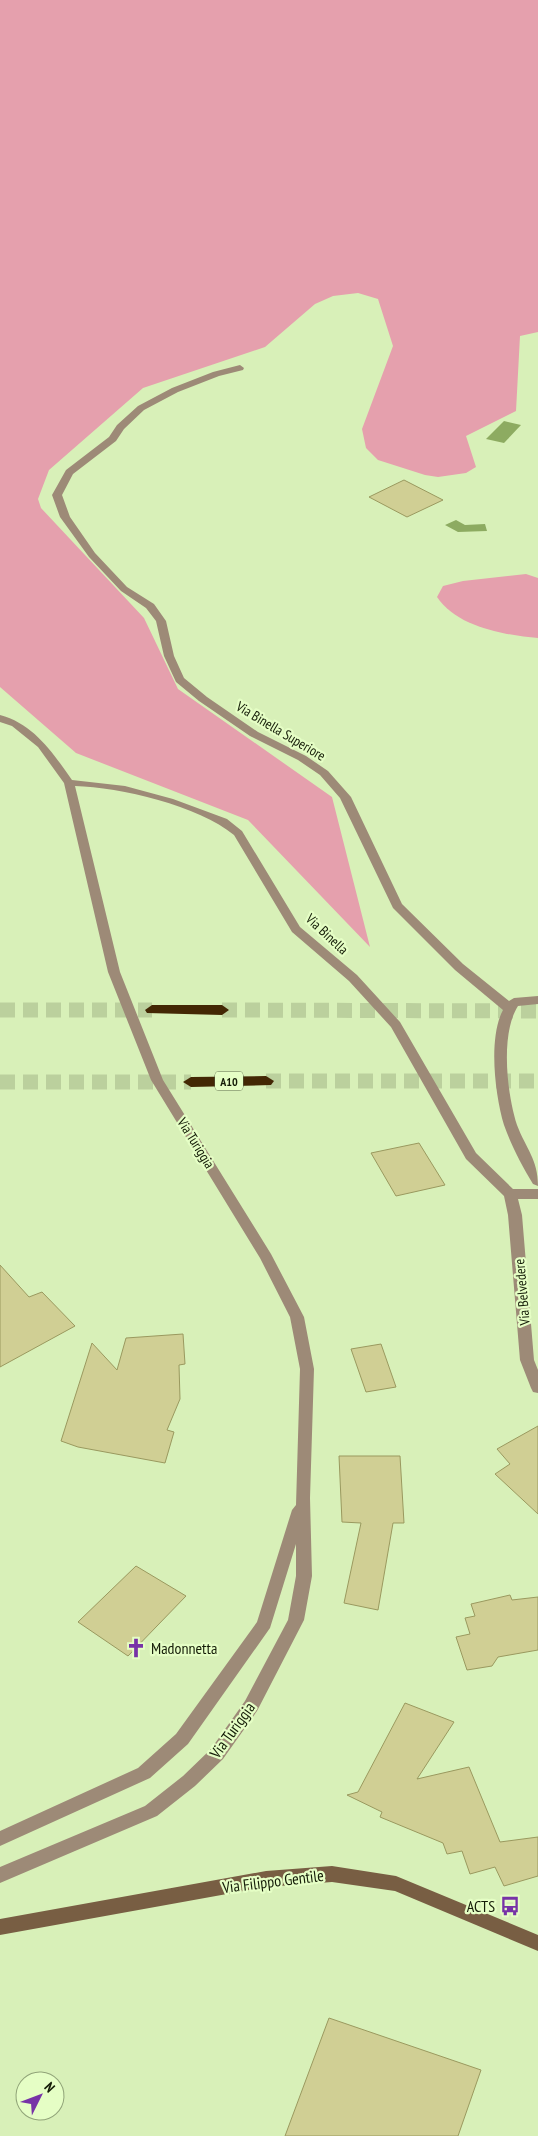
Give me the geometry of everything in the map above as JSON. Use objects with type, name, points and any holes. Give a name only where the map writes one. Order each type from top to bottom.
[{"type":"highway","points":[[152,1010],[222,1010]]},
{"type":"highway","name":"A10","points":[[191,1082],[266,1081]]},
{"type":"street","name":"Via Binella Superiore","points":[[240,368],[216,374],[174,390],[141,408],[120,427],[113,439],[69,472],[57,495],[65,517],[92,555],[124,590],[150,606],[161,620],[169,656],[180,680],[203,699],[254,734],[302,758],[324,773],[345,797],[397,906],[459,967],[508,1008]]},
{"type":"street","points":[[0,718],[16,724],[42,745],[69,783]]},
{"type":"street","name":"Via Binella","points":[[69,783],[81,782],[128,790],[204,812],[225,821],[238,833],[296,928],[353,978],[396,1025],[471,1156],[510,1194]]},
{"type":"street","name":"Via Turiggia","points":[[0,1875],[151,1811],[189,1781],[217,1754],[251,1706],[296,1620],[304,1576],[303,1498],[307,1369],[297,1317],[266,1257],[157,1080],[114,972],[69,783]]},
{"type":"street","points":[[538,1000],[514,1002],[508,1008],[503,1026],[502,1079],[511,1125],[538,1181]]},
{"type":"street","points":[[510,1194],[538,1194]]},
{"type":"street","name":"Via Belvedere","points":[[510,1194],[515,1215],[528,1360],[538,1388]]},
{"type":"street","name":"Via Turiggia","points":[[0,1839],[144,1773],[182,1739],[264,1624],[303,1498]]},
{"type":"street","name":"Via Filippo Gentile","points":[[0,1927],[266,1878],[332,1874],[396,1884],[538,1942]]},
{"type":"shaded area","points":[[0,0],[538,0],[538,332],[520,336],[516,411],[466,436],[476,467],[466,473],[438,477],[425,475],[378,460],[366,448],[362,429],[393,346],[378,299],[358,293],[333,296],[315,304],[265,347],[143,388],[49,470],[38,499],[41,508],[144,618],[178,689],[332,797],[370,947],[248,820],[76,753],[0,687]]},
{"type":"shaded area","points":[[504,421],[521,425],[504,443],[486,439]]},
{"type":"shaded area","points":[[456,520],[465,525],[485,524],[487,531],[458,532],[445,525]]},
{"type":"shaded area","points":[[526,574],[538,578],[538,638],[511,635],[482,628],[456,616],[437,597],[443,586],[463,581]]},
{"type":"building","points":[[404,480],[443,500],[407,517],[369,497]]},
{"type":"building","points":[[419,1143],[445,1185],[396,1196],[371,1153]]},
{"type":"building","points":[[0,1265],[29,1297],[42,1292],[75,1326],[0,1367]]},
{"type":"building","points":[[183,1334],[185,1364],[179,1365],[180,1399],[167,1430],[174,1432],[165,1463],[78,1447],[61,1441],[92,1343],[117,1370],[126,1338]]},
{"type":"building","points":[[381,1344],[396,1387],[366,1392],[351,1349]]},
{"type":"building","points":[[538,1426],[538,1514],[495,1474],[510,1464],[497,1449]]},
{"type":"building","points":[[339,1456],[400,1456],[404,1523],[393,1523],[378,1610],[344,1603],[361,1523],[342,1522]]},
{"type":"building","points":[[136,1566],[186,1596],[128,1656],[78,1622]]},
{"type":"building","points":[[510,1595],[512,1600],[538,1597],[538,1650],[498,1657],[492,1666],[467,1670],[456,1637],[470,1634],[465,1618],[475,1616],[471,1604]]},
{"type":"building","points":[[405,1703],[454,1722],[417,1779],[469,1767],[500,1842],[538,1837],[538,1876],[504,1886],[495,1867],[470,1874],[462,1851],[447,1854],[443,1843],[380,1817],[382,1812],[347,1795],[358,1792]]},
{"type":"building","points":[[329,2018],[481,2070],[458,2136],[285,2136]]},
{"type":"tunnel","points":[[0,1010],[152,1010]]},
{"type":"tunnel","points":[[222,1010],[538,1011]]},
{"type":"tunnel","points":[[266,1081],[538,1081]]},
{"type":"tunnel","points":[[0,1082],[191,1082]]},
{"type":"place","name":"Madonnetta","points":[[136,1648]]},
{"type":"place","name":"ACTS","points":[[510,1906]]}]
